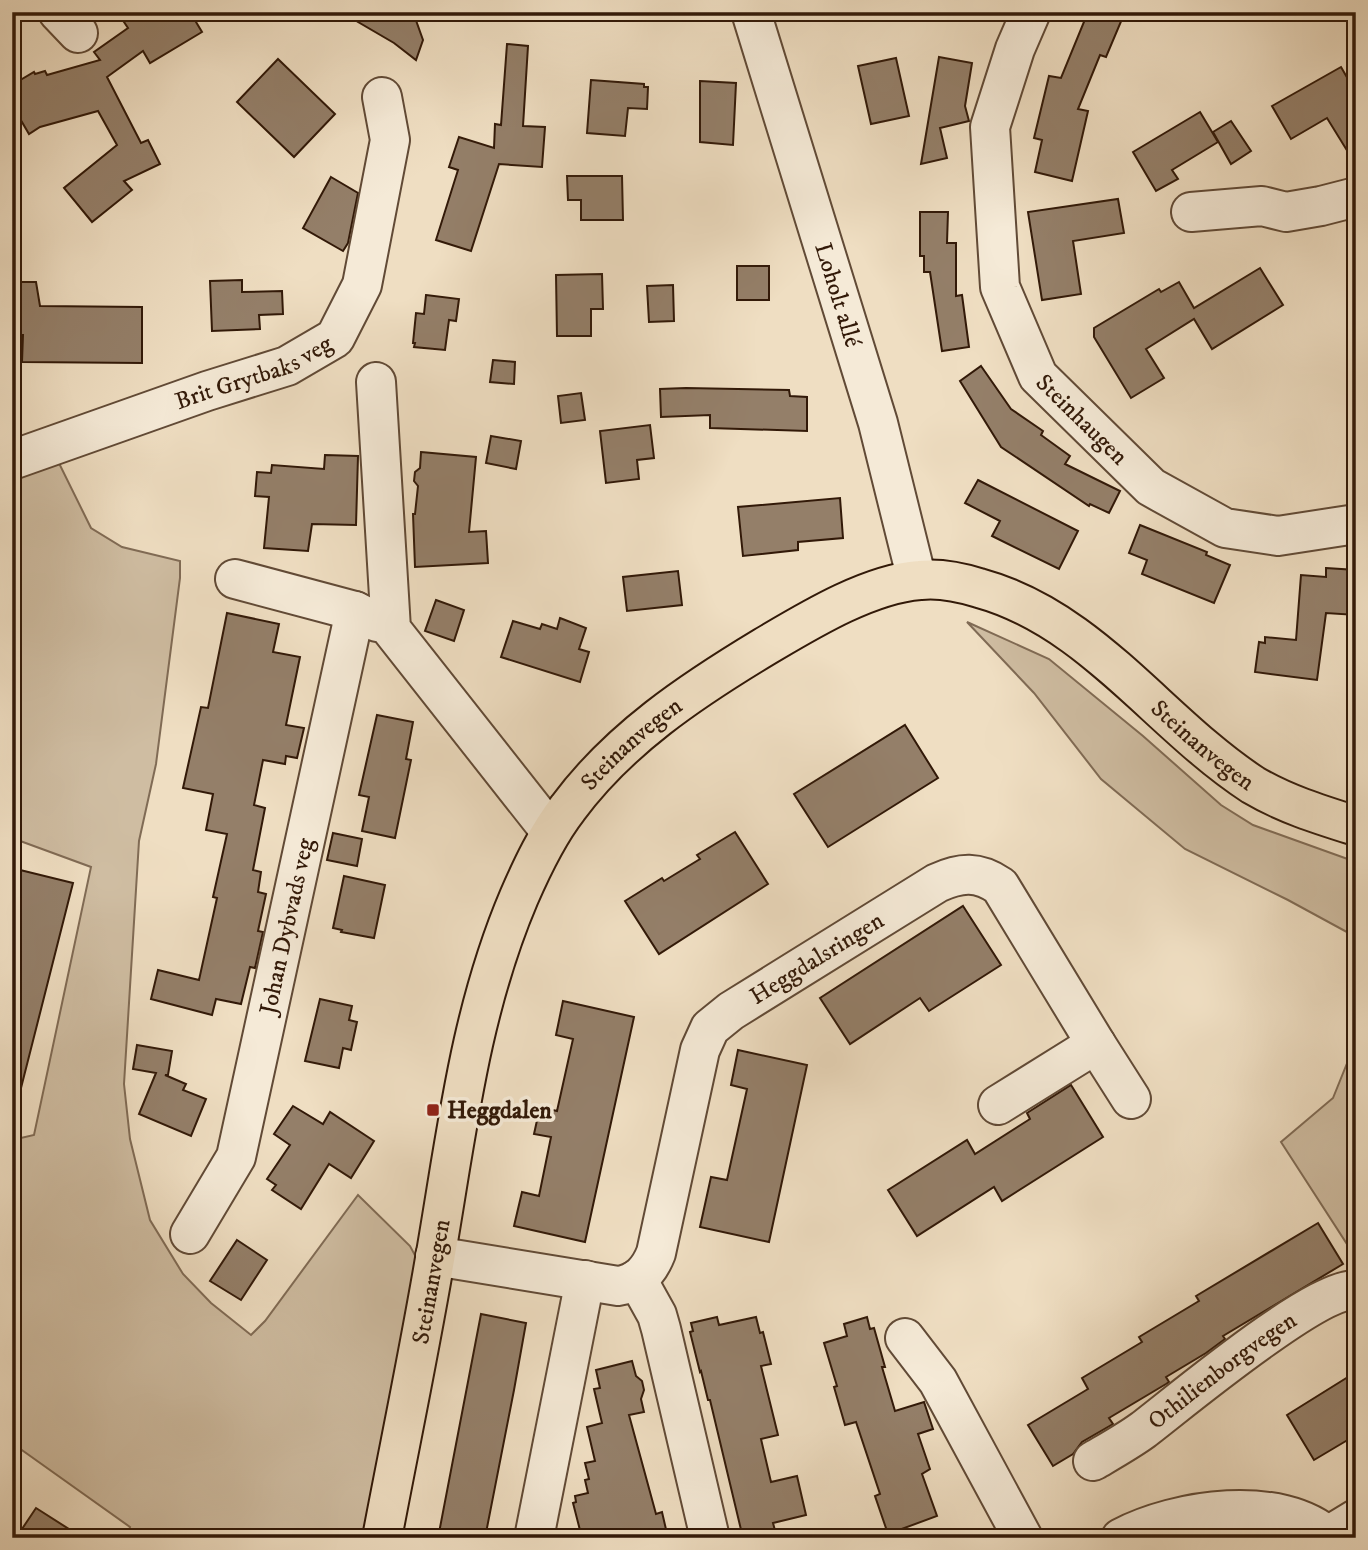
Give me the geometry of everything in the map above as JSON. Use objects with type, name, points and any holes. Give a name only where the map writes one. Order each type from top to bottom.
[{"type":"main road","name":"Steinanvegen","points":[[382,1538],[436,1256],[470,1048],[505,932],[527,878],[551,832],[575,799],[618,751],[682,700],[757,652],[865,595],[917,580],[940,580],[981,588],[1039,612],[1068,629],[1215,755],[1255,785],[1286,802],[1356,826]]},
{"type":"street","name":"Loholt allé","points":[[751,12],[878,424],[917,580]]},
{"type":"street","name":"Steinhaugen","points":[[1031,12],[1015,49],[990,127],[1000,287],[1038,376],[1151,487],[1224,528],[1279,536],[1356,524]]},
{"type":"street","name":"Brit Grytbaks veg","points":[[12,460],[207,391],[287,366],[335,338],[362,285],[368,259],[390,140],[382,97]]},
{"type":"street","points":[[1191,212],[1262,206],[1286,212],[1356,197]]},
{"type":"street","points":[[376,382],[391,629]]},
{"type":"street","points":[[236,579],[355,611],[391,629],[551,832]]},
{"type":"street","name":"Johan Dybvads veg","points":[[190,1234],[236,1157],[355,611]]},
{"type":"street","name":"Heggdalsringen","points":[[637,1279],[650,1268],[656,1253],[700,1050],[710,1028],[731,1011],[937,883],[953,876],[965,873],[989,878],[1000,886],[1131,1099]]},
{"type":"street","points":[[998,1104],[1096,1044]]},
{"type":"street","points":[[436,1256],[618,1286],[637,1279],[662,1329],[710,1538]]},
{"type":"street","points":[[534,1538],[585,1280]]},
{"type":"street","name":"Othilienborgvegen","points":[[1093,1461],[1140,1432],[1228,1362],[1314,1305],[1339,1292],[1356,1290]]},
{"type":"street","points":[[905,1338],[938,1381],[1023,1538]]},
{"type":"street","points":[[1121,1538],[1145,1526],[1167,1520],[1195,1513],[1229,1511],[1295,1517],[1338,1531]]},
{"type":"shaded area","points":[[51,447],[91,528],[122,547],[180,561],[156,764],[139,841],[124,1084],[130,1139],[150,1220],[183,1274],[211,1303],[251,1335],[265,1321],[358,1195],[410,1246],[417,1259],[363,1538],[125,1538],[130,1527],[12,1443],[12,1140],[34,1135],[91,867],[12,838],[12,460]]},
{"type":"shaded area","points":[[967,622],[1049,659],[1143,736],[1221,805],[1253,825],[1356,862],[1356,937],[1185,849],[1101,779],[1034,693]]},
{"type":"shaded area","points":[[1356,1041],[1356,1258],[1281,1142],[1333,1098]]},
{"type":"building","points":[[140,12],[190,12],[202,32],[150,63],[143,51],[107,77],[141,143],[148,140],[160,164],[124,181],[132,190],[92,222],[64,188],[117,145],[98,111],[40,127],[29,134],[12,105],[12,85],[34,72],[45,71],[47,75],[100,60],[94,52],[128,28],[124,22]]},
{"type":"building","points":[[341,12],[413,12],[423,40],[416,60],[394,43]]},
{"type":"building","points":[[1088,12],[1125,12],[1106,57],[1100,55],[1078,109],[1088,111],[1072,181],[1035,172],[1042,140],[1034,138],[1049,76],[1061,78]]},
{"type":"building","points":[[507,44],[528,46],[523,126],[545,127],[542,167],[499,164],[471,251],[436,240],[458,170],[449,167],[459,137],[494,148],[495,124],[501,125]]},
{"type":"building","points":[[939,57],[972,63],[965,106],[969,121],[940,128],[947,158],[921,164]]},
{"type":"building","points":[[896,58],[909,116],[871,124],[858,66]]},
{"type":"building","points":[[278,59],[335,114],[294,157],[237,102]]},
{"type":"building","points":[[1341,67],[1356,93],[1356,165],[1327,118],[1291,139],[1272,106]]},
{"type":"building","points":[[591,80],[644,84],[644,87],[648,87],[647,109],[628,108],[625,136],[587,133]]},
{"type":"building","points":[[700,81],[736,83],[733,145],[700,142]]},
{"type":"building","points":[[1200,112],[1218,142],[1172,170],[1178,179],[1156,191],[1133,152]]},
{"type":"building","points":[[1231,121],[1251,151],[1231,164],[1213,132]]},
{"type":"building","points":[[567,176],[622,176],[623,220],[581,220],[581,200],[568,200]]},
{"type":"building","points":[[331,177],[358,193],[348,243],[343,251],[303,228]]},
{"type":"building","points":[[1118,199],[1124,233],[1073,241],[1081,294],[1042,300],[1028,212]]},
{"type":"building","points":[[920,212],[948,212],[947,243],[956,243],[956,296],[962,295],[969,347],[942,351],[930,272],[924,272],[924,256],[920,256]]},
{"type":"building","points":[[737,266],[769,266],[769,300],[737,300]]},
{"type":"building","points":[[1260,268],[1283,305],[1212,349],[1194,319],[1146,349],[1164,378],[1131,398],[1094,337],[1094,328],[1159,289],[1161,292],[1179,282],[1194,308]]},
{"type":"building","points":[[602,274],[603,309],[591,309],[591,336],[557,336],[556,275]]},
{"type":"building","points":[[242,280],[242,292],[282,291],[283,314],[259,315],[260,329],[212,331],[210,281]]},
{"type":"building","points":[[12,282],[36,282],[40,306],[142,307],[142,363],[22,362],[23,335],[12,335]]},
{"type":"building","points":[[673,285],[674,321],[649,322],[647,286]]},
{"type":"building","points":[[426,295],[459,299],[456,321],[449,320],[445,350],[414,347],[416,313],[424,314]]},
{"type":"building","points":[[493,360],[515,362],[514,384],[490,382]]},
{"type":"building","points":[[981,366],[1011,409],[1043,431],[1041,435],[1070,456],[1065,464],[1120,491],[1109,513],[1090,504],[1089,506],[1001,447],[960,381]]},
{"type":"building","points":[[660,389],[789,390],[790,396],[807,397],[807,431],[710,428],[710,415],[661,417]]},
{"type":"building","points":[[581,393],[585,420],[561,423],[558,396]]},
{"type":"building","points":[[650,425],[654,458],[637,460],[639,479],[606,483],[600,431]]},
{"type":"building","points":[[491,436],[521,441],[516,469],[486,463]]},
{"type":"building","points":[[421,452],[476,457],[469,532],[486,531],[488,563],[415,567],[413,514],[418,486],[414,481],[415,472],[420,468]]},
{"type":"building","points":[[325,455],[358,456],[356,525],[312,524],[308,551],[264,548],[269,497],[255,496],[257,472],[271,473],[272,465],[324,469]]},
{"type":"building","points":[[978,480],[1078,531],[1059,569],[992,536],[1000,521],[965,503]]},
{"type":"building","points":[[840,498],[843,538],[798,542],[798,550],[743,556],[738,507]]},
{"type":"building","points":[[1140,525],[1207,552],[1206,555],[1230,565],[1214,603],[1142,574],[1147,560],[1129,553]]},
{"type":"building","points":[[1326,568],[1356,570],[1356,615],[1326,613],[1317,680],[1255,672],[1259,642],[1265,643],[1265,637],[1296,640],[1301,575],[1326,577]]},
{"type":"building","points":[[678,571],[682,605],[627,611],[623,577]]},
{"type":"building","points":[[436,600],[464,610],[454,641],[425,631]]},
{"type":"building","points":[[227,613],[279,624],[273,652],[300,657],[286,725],[304,728],[297,758],[286,756],[285,764],[263,760],[254,805],[265,808],[253,870],[261,872],[258,892],[266,894],[258,931],[263,932],[255,968],[250,967],[241,1004],[216,999],[212,1015],[151,999],[158,970],[199,980],[217,898],[213,897],[227,834],[206,830],[213,794],[183,788],[201,707],[208,708]]},
{"type":"building","points":[[560,618],[586,628],[579,649],[589,652],[580,682],[501,657],[513,621],[540,629],[542,624],[557,629]]},
{"type":"building","points":[[377,715],[413,722],[406,759],[411,760],[395,838],[362,831],[369,797],[359,795]]},
{"type":"building","points":[[905,725],[938,778],[828,847],[794,794]]},
{"type":"building","points":[[735,832],[768,884],[659,954],[625,901],[700,859],[697,855]]},
{"type":"building","points":[[333,833],[362,839],[357,866],[327,860]]},
{"type":"building","points":[[12,868],[73,883],[20,1092],[12,1091]]},
{"type":"building","points":[[344,876],[385,885],[374,938],[333,928]]},
{"type":"building","points":[[963,906],[1001,965],[929,1011],[920,998],[850,1044],[820,998]]},
{"type":"building","points":[[320,999],[352,1006],[349,1020],[357,1022],[351,1050],[343,1048],[339,1068],[305,1061]]},
{"type":"building","points":[[563,1001],[634,1017],[585,1242],[514,1226],[522,1192],[539,1196],[551,1137],[534,1134],[540,1107],[557,1111],[573,1039],[556,1035]]},
{"type":"building","points":[[137,1045],[172,1051],[168,1075],[165,1075],[186,1084],[183,1090],[206,1099],[191,1136],[139,1114],[156,1073],[133,1069]]},
{"type":"building","points":[[738,1050],[807,1065],[769,1242],[700,1227],[711,1177],[727,1180],[747,1089],[731,1085]]},
{"type":"building","points":[[1071,1085],[1103,1137],[1002,1201],[994,1187],[917,1236],[888,1190],[967,1140],[975,1154],[1030,1119],[1027,1113]]},
{"type":"building","points":[[293,1106],[323,1124],[330,1112],[374,1141],[351,1178],[329,1164],[301,1209],[272,1190],[276,1185],[267,1179],[290,1145],[274,1134]]},
{"type":"building","points":[[1318,1223],[1343,1264],[1223,1336],[1225,1339],[1206,1353],[1166,1377],[1169,1382],[1109,1418],[1113,1424],[1082,1442],[1073,1454],[1053,1466],[1028,1425],[1088,1389],[1082,1378],[1142,1342],[1139,1337],[1199,1301],[1196,1296]]},
{"type":"building","points":[[237,1240],[267,1260],[241,1300],[210,1281]]},
{"type":"building","points":[[481,1314],[526,1323],[514,1390],[485,1538],[438,1538]]},
{"type":"building","points":[[717,1317],[719,1325],[756,1317],[760,1333],[763,1332],[771,1364],[761,1366],[778,1435],[761,1439],[771,1482],[797,1476],[806,1515],[773,1523],[777,1538],[743,1538],[710,1400],[690,1332],[693,1331],[691,1323]]},
{"type":"building","points":[[867,1317],[870,1329],[874,1328],[895,1411],[924,1402],[933,1429],[918,1434],[930,1469],[922,1474],[937,1516],[888,1534],[875,1496],[880,1494],[856,1422],[845,1425],[824,1343],[847,1336],[844,1324]]},
{"type":"building","points":[[632,1361],[636,1376],[642,1381],[644,1390],[641,1399],[644,1412],[629,1415],[656,1514],[662,1512],[668,1538],[582,1538],[573,1503],[576,1502],[575,1496],[588,1493],[585,1480],[589,1479],[585,1463],[595,1461],[587,1427],[602,1423],[594,1389],[600,1388],[596,1370]]},
{"type":"building","points":[[1356,1372],[1356,1435],[1314,1460],[1287,1415]]},
{"type":"building","points":[[36,1508],[83,1538],[16,1538]]},
{"type":"place","name":"Heggdalen","points":[[433,1110]]}]
